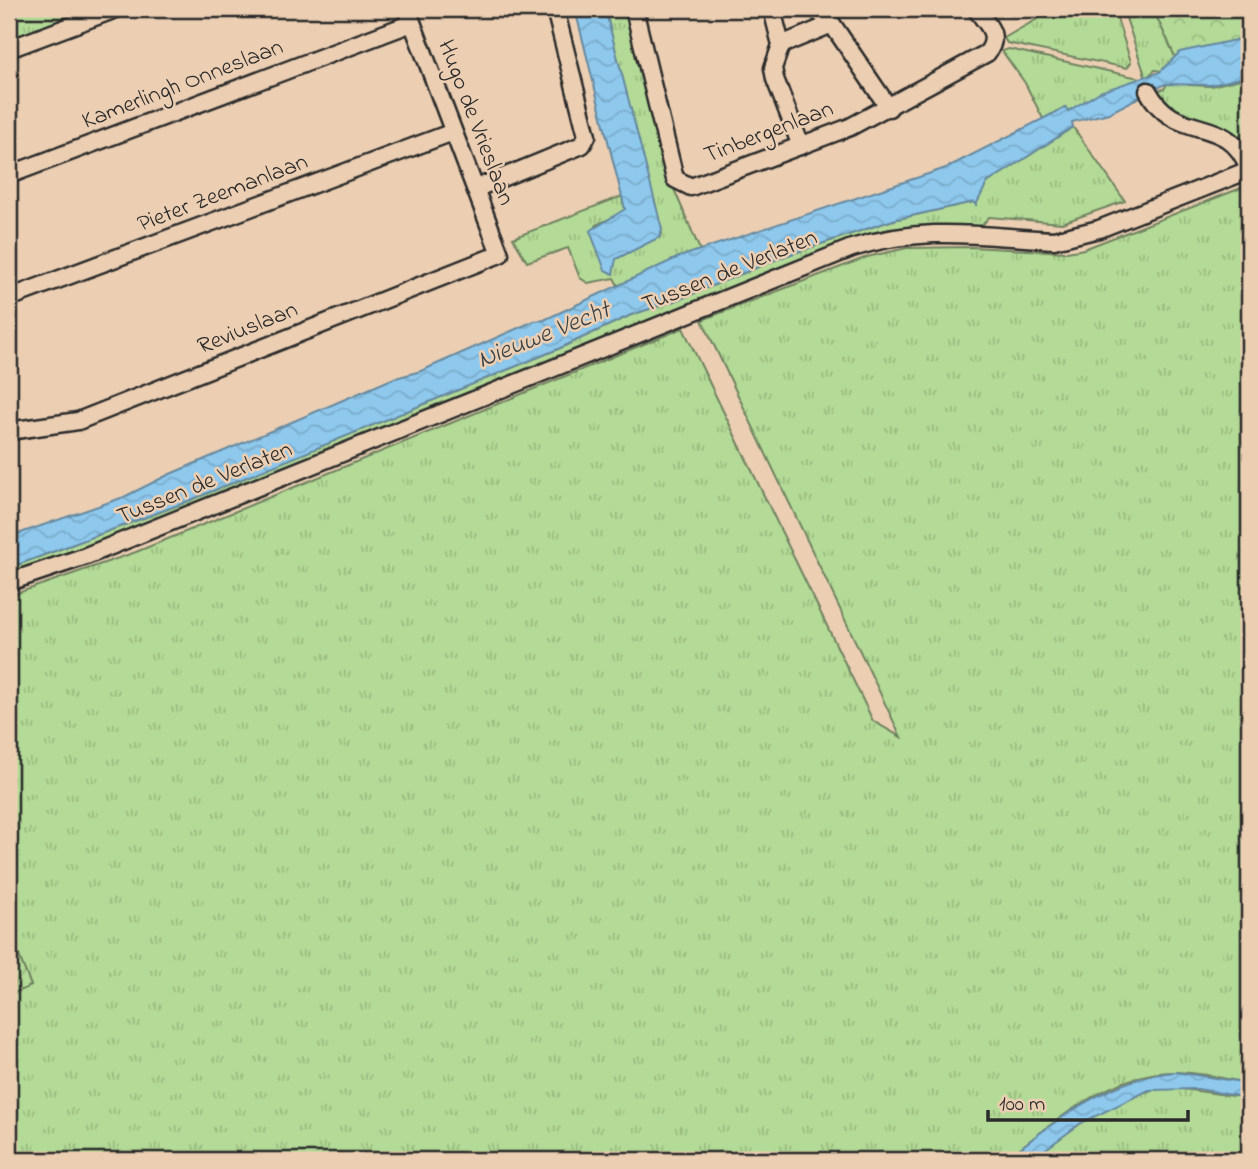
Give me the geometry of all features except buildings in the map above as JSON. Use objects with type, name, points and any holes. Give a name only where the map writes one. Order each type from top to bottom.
[{"type":"street","points":[[9,49],[116,9]]},
{"type":"street","points":[[477,188],[583,145],[587,136],[555,9]]},
{"type":"street","name":"Tinbergenlaan","points":[[634,9],[675,179],[691,187],[801,146],[890,108],[987,52],[994,44],[994,35],[976,9]]},
{"type":"street","points":[[772,9],[781,45],[773,68],[775,79],[801,146]]},
{"type":"street","points":[[817,9],[832,24],[890,108]]},
{"type":"street","name":"Hugo de Vrieslaan","points":[[410,16],[500,254]]},
{"type":"street","name":"Kamerlingh Onneslaan","points":[[9,175],[410,16]]},
{"type":"street","points":[[781,45],[832,24]]},
{"type":"street","points":[[1148,91],[1153,101],[1171,117],[1231,139],[1244,156],[1249,169]]},
{"type":"street","name":"Pieter Zeemanlaan","points":[[9,298],[453,132]]},
{"type":"street","name":"Tussen de Verlaten","points":[[9,582],[98,551],[852,248],[886,239],[937,232],[1054,240],[1070,237],[1099,229],[1249,169]]},
{"type":"street","name":"Reviuslaan","points":[[9,432],[78,421],[500,254]]},
{"type":"green space","points":[[29,9],[90,9],[9,40],[9,16]]},
{"type":"green space","points":[[605,9],[627,9],[668,175],[700,250],[619,287],[614,278],[588,283],[580,278],[568,248],[527,262],[513,238],[622,196],[625,209],[623,213],[596,225],[616,259],[662,234]]},
{"type":"green space","points":[[1044,9],[1114,9],[1131,62],[1127,68],[1007,43],[1004,38],[1046,14]]},
{"type":"green space","points":[[1123,9],[1249,9],[1180,52],[1162,71],[1155,70],[1146,78]]},
{"type":"green space","points":[[1153,9],[1249,9],[1249,77],[1211,86],[1188,85]]},
{"type":"green space","points":[[1009,49],[1139,78],[1140,81],[1112,89],[1068,111],[1065,107],[1043,119],[1025,83],[1002,51]]},
{"type":"green space","points":[[1249,76],[1249,150],[1234,136],[1182,117],[1152,91],[1164,89],[1167,84],[1192,84]]},
{"type":"green space","points":[[1073,127],[1125,201],[1062,223],[989,217],[980,228],[926,228],[9,579],[9,568],[181,504],[558,349],[631,315],[680,299],[785,256],[893,220],[973,202],[987,183]]},
{"type":"green space","points":[[1249,185],[1249,1083],[1203,1074],[1175,1072],[1128,1080],[1062,1116],[1005,1160],[9,1160],[9,995],[31,986],[9,931],[9,596],[136,552],[683,328],[873,721],[901,737],[702,320],[867,257],[907,248],[970,247],[1067,252],[1084,249]]},
{"type":"green space","points":[[9,931],[31,986],[9,995]]},
{"type":"green space","points":[[1168,1087],[1249,1098],[1249,1160],[1031,1160],[1095,1114],[1130,1097]]},
{"type":"water","points":[[575,9],[605,9],[662,229],[660,237],[616,259],[613,274],[605,270],[590,231],[625,209]]},
{"type":"water","name":"Nieuwe Vecht","points":[[1249,37],[1249,76],[1211,85],[1165,84],[1109,113],[1072,122],[1073,127],[987,183],[976,205],[973,202],[893,220],[785,256],[680,299],[631,315],[558,349],[181,504],[9,568],[9,537],[124,497],[168,475],[392,379],[421,371],[534,321],[544,320],[679,257],[946,168],[1066,107],[1068,111],[1100,92],[1160,72],[1180,52]]},
{"type":"water","points":[[1175,1072],[1249,1083],[1249,1098],[1198,1089],[1149,1090],[1081,1123],[1031,1160],[1005,1160],[1084,1103],[1128,1082]]}]
